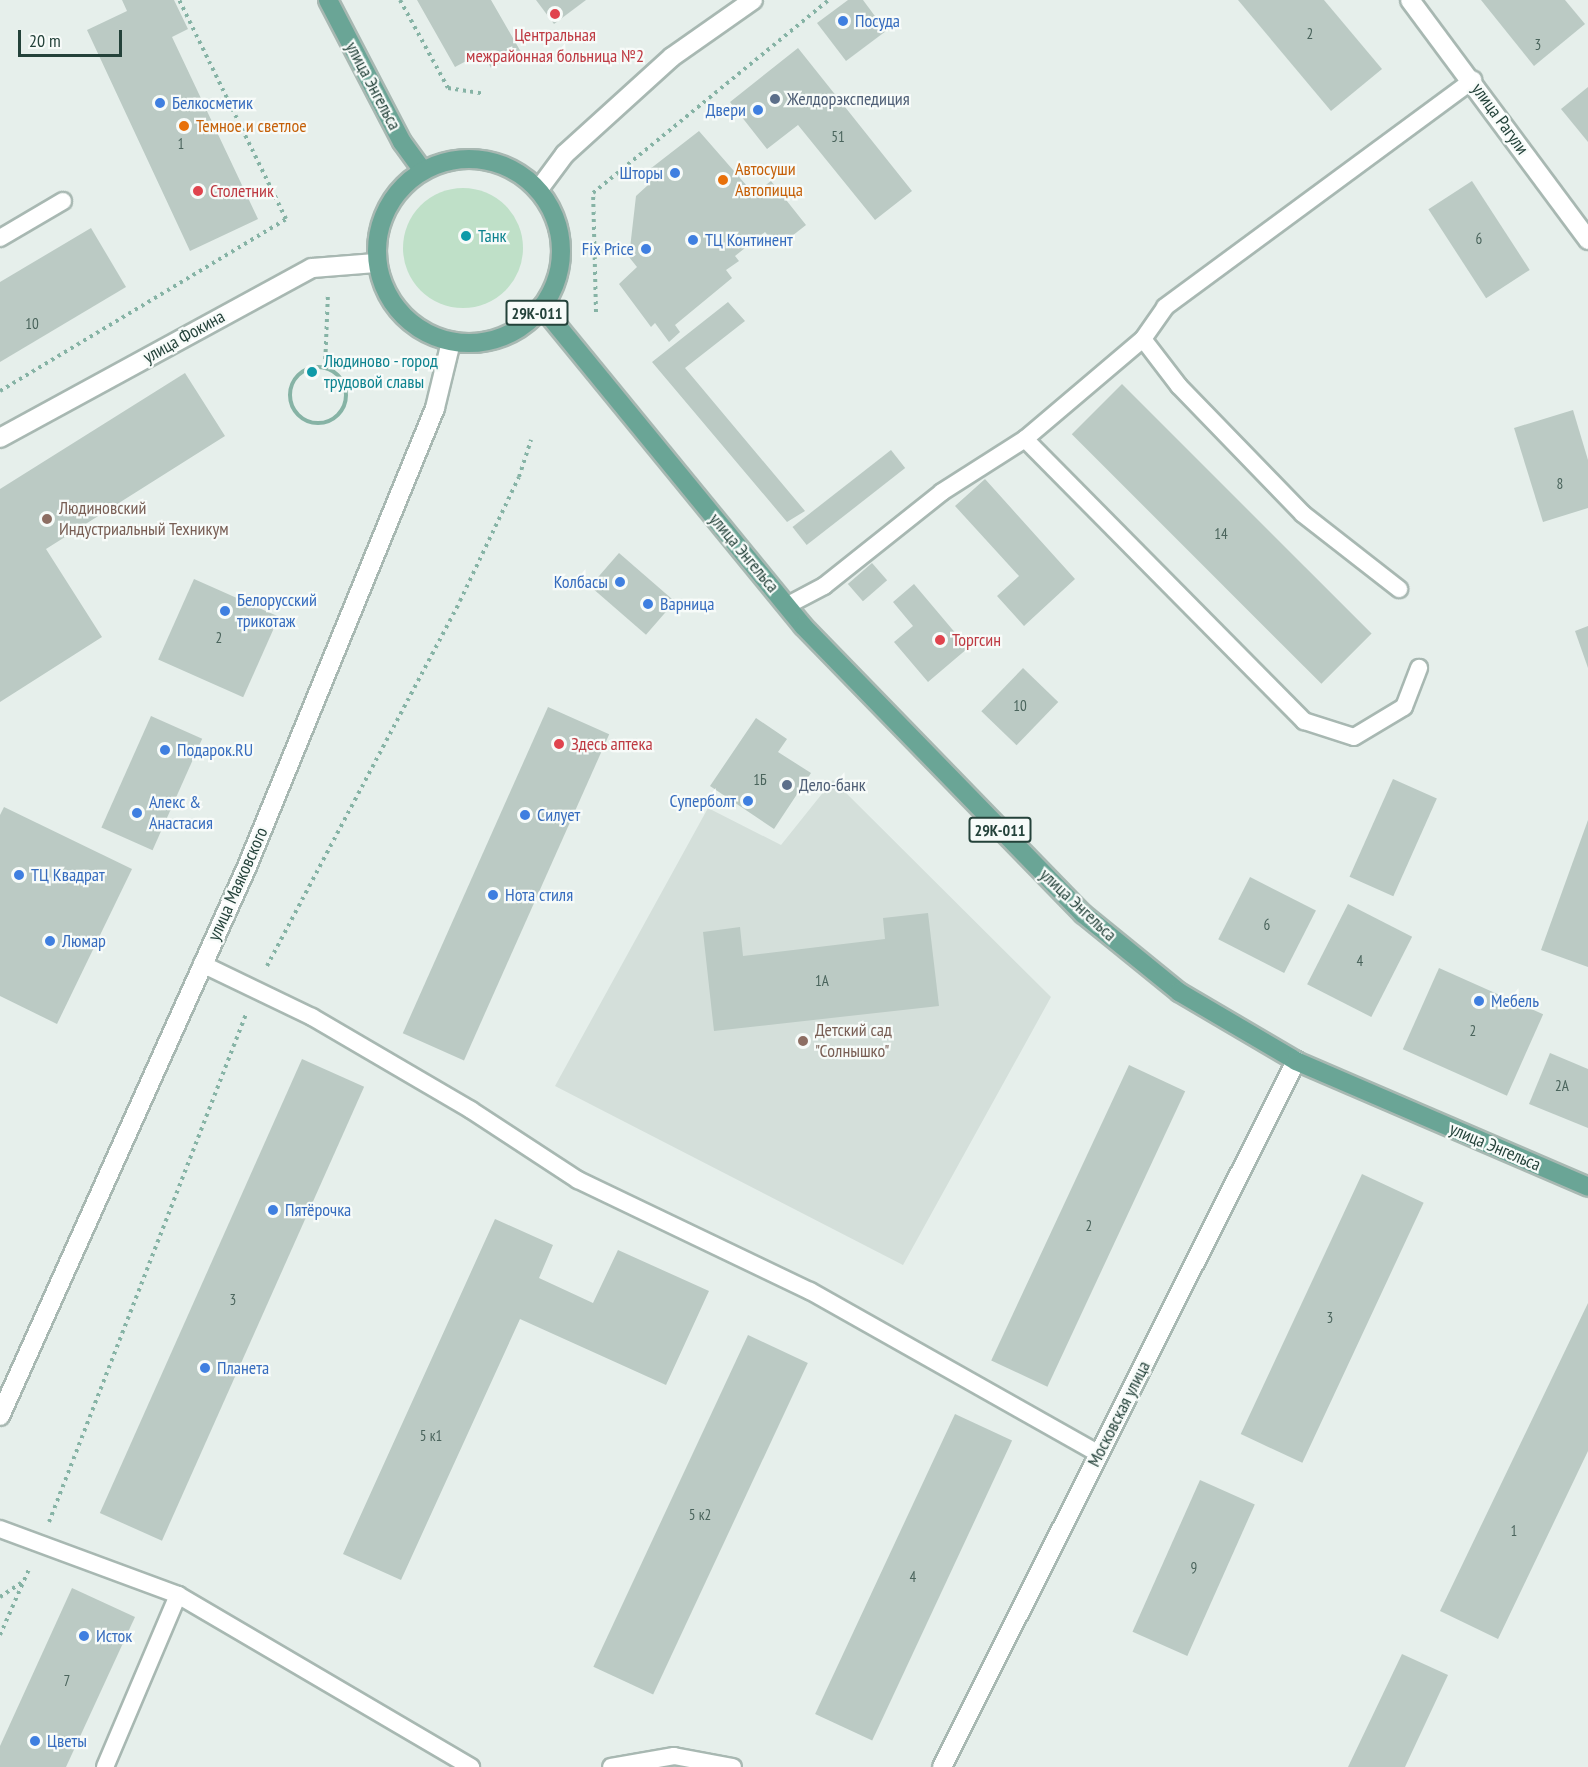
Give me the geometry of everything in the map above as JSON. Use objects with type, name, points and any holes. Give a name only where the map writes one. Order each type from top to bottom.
[{"type":"main road","name":"улица Энгельса","points":[[328,0],[402,142],[422,170]]},
{"type":"main road","name":"29К-011","points":[[483,159],[513,169],[539,189],[555,216],[562,248],[558,279],[543,308],[524,325],[502,338],[477,343],[451,342],[424,332],[401,314],[385,291],[376,263],[377,236],[385,210],[400,187],[422,170],[452,160],[483,159]]},
{"type":"main road","name":"улица Энгельса","points":[[543,308],[818,642],[1083,914],[1179,992],[1296,1061],[1588,1187]]},
{"type":"street","points":[[539,189],[566,154],[672,57],[753,0]]},
{"type":"street","name":"улица Рагули","points":[[1410,0],[1473,80],[1588,240]]},
{"type":"street","name":"улица Фокина","points":[[0,438],[312,268],[376,263]]},
{"type":"street","name":"улица Маяковского","points":[[0,1416],[202,964],[435,408],[451,342]]},
{"type":"street","name":"Московская улица","points":[[942,1767],[1296,1061]]},
{"type":"lane","points":[[788,605],[825,586],[942,492],[1025,439],[1143,339],[1165,307],[1473,80]]},
{"type":"lane","points":[[0,238],[63,201]]},
{"type":"lane","points":[[1143,339],[1179,386],[1303,514],[1398,589]]},
{"type":"lane","points":[[1025,439],[1304,721],[1354,737],[1404,707],[1419,668]]},
{"type":"lane","points":[[202,964],[312,1017],[462,1104],[578,1180],[810,1291],[1099,1454]]},
{"type":"lane","points":[[0,1529],[178,1595],[471,1767]]},
{"type":"lane","points":[[105,1767],[178,1595]]},
{"type":"lane","points":[[611,1767],[674,1756],[733,1767]]},
{"type":"path","points":[[0,391],[286,219],[179,0]]},
{"type":"path","points":[[400,0],[448,88],[484,94]]},
{"type":"path","points":[[596,312],[593,193],[829,0]]},
{"type":"path","points":[[314,367],[336,372],[346,391],[341,412],[322,423],[301,418],[290,399],[295,378],[314,367]]},
{"type":"path","points":[[0,1635],[41,1544],[256,990],[460,601],[519,477],[531,440]]},
{"type":"path","points":[[0,1597],[24,1581]]},
{"type":"shaded area","name":"Детский сад \"Солнышко\"","points":[[833,780],[1051,997],[903,1265],[555,1086],[708,808],[781,845]]},
{"type":"green space","points":[[463,188],[486,192],[506,205],[519,225],[523,248],[519,271],[506,291],[486,304],[463,308],[440,304],[420,291],[407,271],[403,248],[407,225],[420,205],[440,192]]},
{"type":"building","points":[[122,0],[174,0],[188,29],[172,37],[258,219],[190,251],[87,30],[127,11]]},
{"type":"building","points":[[417,0],[491,0],[521,52],[491,68],[483,52],[455,67]]},
{"type":"building","name":"Центральная межрайонная больница №2","points":[[536,0],[586,0],[554,24]]},
{"type":"building","points":[[848,0],[863,0],[886,31],[846,61],[817,23]]},
{"type":"building","points":[[1238,0],[1324,0],[1382,69],[1331,111]]},
{"type":"building","points":[[1481,0],[1565,0],[1585,24],[1534,66]]},
{"type":"building","points":[[798,48],[912,191],[875,220],[798,125],[767,149],[730,102]]},
{"type":"building","points":[[1588,87],[1588,142],[1561,109]]},
{"type":"building","name":"ТЦ Континент","points":[[699,131],[754,194],[771,181],[806,225],[778,247],[765,232],[735,256],[739,261],[726,270],[732,278],[675,325],[680,332],[669,342],[655,323],[651,327],[619,284],[637,267],[629,257],[636,196],[648,185],[641,176]]},
{"type":"building","points":[[1472,181],[1530,270],[1486,298],[1428,209]]},
{"type":"building","points":[[91,228],[126,287],[0,362],[0,282]]},
{"type":"building","points":[[728,302],[745,321],[685,368],[805,511],[787,522],[652,362]]},
{"type":"building","name":"Людиновский Индустриальный Техникум","points":[[185,373],[225,436],[46,549],[102,637],[0,702],[0,489]]},
{"type":"building","points":[[1122,384],[1372,634],[1321,684],[1072,434]]},
{"type":"building","points":[[1573,410],[1588,460],[1588,508],[1543,522],[1514,428]]},
{"type":"building","points":[[891,450],[905,468],[807,545],[792,527]]},
{"type":"building","points":[[985,479],[1075,579],[1024,626],[997,596],[1019,576],[955,506]]},
{"type":"building","points":[[619,553],[675,602],[646,635],[590,586]]},
{"type":"building","points":[[872,563],[887,580],[863,601],[848,584]]},
{"type":"building","points":[[194,579],[279,617],[243,697],[158,659]]},
{"type":"building","points":[[914,584],[968,648],[928,682],[894,642],[913,626],[893,602]]},
{"type":"building","points":[[1588,626],[1588,668],[1575,631]]},
{"type":"building","points":[[1023,668],[1058,702],[1017,745],[981,711]]},
{"type":"building","points":[[548,707],[609,734],[464,1060],[403,1033]]},
{"type":"building","points":[[151,716],[202,739],[153,850],[101,827]]},
{"type":"building","points":[[756,718],[787,739],[778,752],[811,773],[774,829],[710,786]]},
{"type":"building","points":[[1393,779],[1437,799],[1393,896],[1349,877]]},
{"type":"building","points":[[4,807],[132,869],[57,1024],[0,996],[0,815]]},
{"type":"building","points":[[1588,820],[1588,967],[1541,950]]},
{"type":"building","points":[[1250,877],[1316,911],[1284,973],[1218,939]]},
{"type":"building","points":[[1348,904],[1412,937],[1371,1017],[1307,984]]},
{"type":"building","points":[[928,913],[939,1006],[714,1031],[703,932],[740,927],[743,956],[885,939],[883,918]]},
{"type":"building","points":[[1439,968],[1543,1014],[1507,1096],[1403,1049]]},
{"type":"building","points":[[1550,1053],[1588,1069],[1588,1128],[1529,1104]]},
{"type":"building","points":[[302,1059],[364,1087],[162,1541],[100,1513]]},
{"type":"building","points":[[1129,1065],[1185,1091],[1047,1387],[991,1360]]},
{"type":"building","points":[[1362,1174],[1424,1203],[1302,1463],[1241,1434]]},
{"type":"building","points":[[495,1219],[553,1245],[539,1278],[593,1303],[618,1250],[709,1291],[666,1385],[520,1319],[401,1580],[343,1554]]},
{"type":"building","points":[[1588,1303],[1588,1451],[1498,1639],[1440,1611]]},
{"type":"building","points":[[748,1335],[808,1363],[653,1695],[593,1667]]},
{"type":"building","points":[[955,1414],[1012,1441],[872,1741],[815,1714]]},
{"type":"building","points":[[1200,1480],[1255,1504],[1187,1656],[1132,1632]]},
{"type":"building","points":[[72,1588],[135,1617],[66,1767],[0,1767],[0,1746]]},
{"type":"building","points":[[1402,1654],[1448,1675],[1405,1767],[1348,1767]]},
{"type":"place","name":"Центральная межрайонная больница №2","points":[[555,14]]},
{"type":"place","name":"Посуда","points":[[843,21]]},
{"type":"place","name":"Желдорэкспедиция","points":[[775,99]]},
{"type":"place","name":"Белкосметик","points":[[160,103]]},
{"type":"place","name":"Двери","points":[[758,110]]},
{"type":"place","name":"Темное и светлое","points":[[184,126]]},
{"type":"place","name":"Шторы","points":[[675,173]]},
{"type":"place","name":"Автосуши Автопицца","points":[[723,180]]},
{"type":"place","name":"Столетник","points":[[198,191]]},
{"type":"place","name":"Танк","points":[[466,236]]},
{"type":"place","name":"ТЦ Континент","points":[[693,240]]},
{"type":"place","name":"Fix Price","points":[[646,249]]},
{"type":"place","name":"Людиново - город трудовой славы","points":[[312,372]]},
{"type":"place","name":"Людиновский Индустриальный Техникум","points":[[47,519]]},
{"type":"place","name":"Колбасы","points":[[620,582]]},
{"type":"place","name":"Варница","points":[[648,604]]},
{"type":"place","name":"Белорусский трикотаж","points":[[225,611]]},
{"type":"place","name":"Торгсин","points":[[940,640]]},
{"type":"place","name":"Здесь аптека","points":[[559,744]]},
{"type":"place","name":"Подарок.RU","points":[[165,750]]},
{"type":"place","name":"Дело-банк","points":[[787,785]]},
{"type":"place","name":"Суперболт","points":[[748,801]]},
{"type":"place","name":"Алекс & Анастасия","points":[[137,813]]},
{"type":"place","name":"Силует","points":[[525,815]]},
{"type":"place","name":"ТЦ Квадрат","points":[[19,875]]},
{"type":"place","name":"Нота стиля","points":[[493,895]]},
{"type":"place","name":"Люмар","points":[[50,941]]},
{"type":"place","name":"Мебель","points":[[1479,1001]]},
{"type":"place","name":"Детский сад \"Солнышко\"","points":[[803,1041]]},
{"type":"place","name":"Пятёрочка","points":[[273,1210]]},
{"type":"place","name":"Планета","points":[[205,1368]]},
{"type":"place","name":"Исток","points":[[84,1636]]},
{"type":"place","name":"Цветы","points":[[35,1741]]}]
